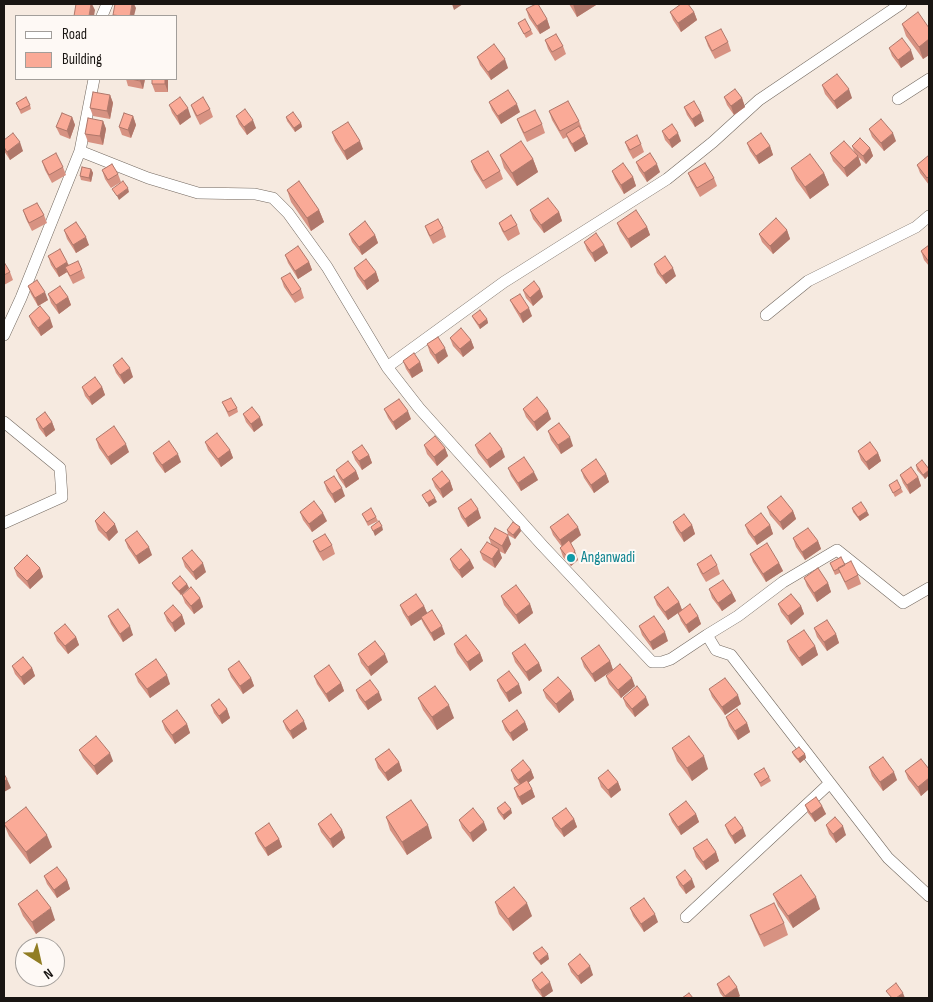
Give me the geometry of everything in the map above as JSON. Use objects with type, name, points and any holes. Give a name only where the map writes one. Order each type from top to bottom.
[{"type":"street","points":[[387,367],[504,282],[666,179],[713,142],[759,100],[901,4]]},
{"type":"street","points":[[898,99],[929,79]]},
{"type":"street","points":[[4,335],[22,298],[80,152],[94,80]]},
{"type":"street","points":[[80,152],[148,178],[198,193],[255,194],[273,198],[288,213],[327,267],[387,367],[419,408],[516,517],[652,662],[662,662],[671,658],[738,616],[783,582],[838,550],[903,602],[929,588]]},
{"type":"street","points":[[766,315],[808,281],[916,227],[929,216]]},
{"type":"street","points":[[4,422],[60,468],[62,497],[4,523]]},
{"type":"street","points":[[707,635],[716,650],[731,656],[888,858],[929,896]]},
{"type":"street","points":[[686,917],[830,783]]},
{"type":"building","points":[[76,4],[91,4],[89,15],[74,15]]},
{"type":"building","points":[[115,4],[132,4],[130,15],[113,15]]},
{"type":"building","points":[[538,4],[547,19],[537,26],[526,9]]},
{"type":"building","points":[[681,4],[688,4],[694,12],[678,23],[670,12]]},
{"type":"building","points":[[918,12],[929,28],[929,39],[919,47],[902,24]]},
{"type":"building","points":[[525,19],[531,30],[524,34],[518,23]]},
{"type":"building","points":[[721,29],[728,42],[712,51],[705,37]]},
{"type":"building","points":[[556,34],[563,46],[552,52],[545,40]]},
{"type":"building","points":[[902,38],[911,50],[898,60],[889,48]]},
{"type":"building","points":[[494,44],[505,59],[488,72],[477,57]]},
{"type":"building","points":[[837,74],[849,89],[834,101],[822,85]]},
{"type":"building","points":[[152,80],[165,80],[165,84],[152,84]]},
{"type":"building","points":[[735,89],[742,98],[731,106],[724,97]]},
{"type":"building","points":[[508,90],[517,104],[498,116],[489,102]]},
{"type":"building","points":[[93,92],[110,95],[107,111],[90,108]]},
{"type":"building","points":[[26,97],[30,105],[20,110],[16,103]]},
{"type":"building","points":[[180,97],[188,108],[177,116],[169,105]]},
{"type":"building","points":[[203,97],[210,109],[197,116],[191,105]]},
{"type":"building","points":[[568,101],[579,121],[560,131],[549,111]]},
{"type":"building","points":[[694,101],[701,113],[692,119],[684,107]]},
{"type":"building","points":[[245,109],[253,120],[244,127],[236,116]]},
{"type":"building","points":[[535,110],[542,124],[524,133],[517,119]]},
{"type":"building","points":[[293,112],[301,123],[294,128],[286,117]]},
{"type":"building","points":[[62,113],[72,117],[67,131],[56,127]]},
{"type":"building","points":[[124,113],[133,116],[128,130],[119,127]]},
{"type":"building","points":[[88,118],[103,121],[100,136],[85,134]]},
{"type":"building","points":[[881,119],[893,133],[881,143],[869,129]]},
{"type":"building","points":[[348,122],[360,141],[344,151],[332,132]]},
{"type":"building","points":[[672,124],[678,133],[669,140],[662,131]]},
{"type":"building","points":[[579,126],[585,136],[572,144],[566,134]]},
{"type":"building","points":[[13,133],[20,142],[7,152],[4,147],[4,140]]},
{"type":"building","points":[[761,133],[770,146],[756,156],[747,143]]},
{"type":"building","points":[[637,135],[641,144],[630,150],[625,142]]},
{"type":"building","points":[[860,138],[870,148],[863,156],[852,146]]},
{"type":"building","points":[[521,141],[533,159],[512,173],[500,155]]},
{"type":"building","points":[[844,141],[858,156],[844,168],[830,153]]},
{"type":"building","points":[[488,151],[500,171],[483,181],[471,161]]},
{"type":"building","points":[[56,153],[63,167],[49,175],[42,161]]},
{"type":"building","points":[[650,153],[657,164],[644,173],[636,162]]},
{"type":"building","points":[[810,154],[824,173],[805,187],[791,168]]},
{"type":"building","points":[[929,155],[929,176],[927,178],[917,165]]},
{"type":"building","points":[[623,163],[633,177],[621,185],[612,171]]},
{"type":"building","points":[[705,163],[714,178],[697,188],[688,173]]},
{"type":"building","points":[[112,164],[118,174],[108,180],[102,170]]},
{"type":"building","points":[[82,167],[91,169],[89,178],[80,176]]},
{"type":"building","points":[[123,181],[128,188],[117,196],[112,189]]},
{"type":"building","points":[[299,181],[319,210],[307,218],[287,190]]},
{"type":"building","points":[[548,198],[559,212],[541,225],[530,210]]},
{"type":"building","points":[[37,203],[44,215],[29,223],[23,210]]},
{"type":"building","points":[[636,210],[647,227],[628,239],[617,223]]},
{"type":"building","points":[[511,215],[517,225],[504,232],[499,223]]},
{"type":"building","points":[[776,218],[787,230],[770,246],[759,234]]},
{"type":"building","points":[[438,219],[443,228],[430,236],[425,226]]},
{"type":"building","points":[[365,221],[375,235],[359,247],[349,234]]},
{"type":"building","points":[[76,222],[86,237],[73,245],[64,230]]},
{"type":"building","points":[[596,233],[604,245],[592,253],[584,242]]},
{"type":"building","points":[[929,245],[929,262],[921,251]]},
{"type":"building","points":[[298,246],[309,262],[295,271],[285,255]]},
{"type":"building","points":[[60,249],[67,262],[56,269],[48,256]]},
{"type":"building","points":[[665,256],[673,268],[662,276],[654,264]]},
{"type":"building","points":[[366,259],[376,272],[364,281],[354,268]]},
{"type":"building","points":[[78,261],[82,270],[70,276],[65,267]]},
{"type":"building","points":[[4,262],[10,272],[4,275]]},
{"type":"building","points":[[290,273],[301,289],[292,295],[281,278]]},
{"type":"building","points":[[37,280],[45,292],[35,298],[28,286]]},
{"type":"building","points":[[534,281],[540,289],[530,298],[523,290]]},
{"type":"building","points":[[60,286],[68,297],[56,305],[48,294]]},
{"type":"building","points":[[520,294],[529,308],[520,314],[510,300]]},
{"type":"building","points":[[40,306],[50,318],[38,328],[29,316]]},
{"type":"building","points":[[480,310],[487,319],[479,325],[472,316]]},
{"type":"building","points":[[461,328],[471,340],[460,349],[450,338]]},
{"type":"building","points":[[438,337],[445,348],[435,355],[427,344]]},
{"type":"building","points":[[414,353],[420,362],[409,370],[403,361]]},
{"type":"building","points":[[122,358],[130,368],[120,375],[113,365]]},
{"type":"building","points":[[95,377],[102,387],[89,397],[82,387]]},
{"type":"building","points":[[537,397],[548,411],[534,422],[523,409]]},
{"type":"building","points":[[231,398],[237,408],[228,412],[222,402]]},
{"type":"building","points":[[399,399],[408,411],[393,422],[384,409]]},
{"type":"building","points":[[252,407],[260,417],[251,424],[243,414]]},
{"type":"building","points":[[45,412],[52,422],[43,429],[36,419]]},
{"type":"building","points":[[559,423],[570,437],[558,445],[548,431]]},
{"type":"building","points":[[114,426],[126,444],[108,457],[96,439]]},
{"type":"building","points":[[217,433],[230,450],[218,459],[205,442]]},
{"type":"building","points":[[490,433],[502,449],[487,460],[475,445]]},
{"type":"building","points":[[435,436],[445,448],[434,457],[424,445]]},
{"type":"building","points":[[169,441],[178,454],[162,465],[153,453]]},
{"type":"building","points":[[870,442],[878,453],[866,462],[858,451]]},
{"type":"building","points":[[362,445],[369,455],[359,461],[352,452]]},
{"type":"building","points":[[524,457],[534,472],[518,483],[508,468]]},
{"type":"building","points":[[596,459],[606,474],[591,485],[581,470]]},
{"type":"building","points":[[922,460],[929,469],[923,475],[916,465]]},
{"type":"building","points":[[348,461],[356,471],[343,480],[336,470]]},
{"type":"building","points":[[911,467],[918,477],[907,485],[900,475]]},
{"type":"building","points":[[442,471],[450,481],[440,489],[432,479]]},
{"type":"building","points":[[334,476],[342,488],[332,494],[324,482]]},
{"type":"building","points":[[897,480],[901,488],[893,493],[889,485]]},
{"type":"building","points":[[430,490],[435,498],[427,503],[422,495]]},
{"type":"building","points":[[781,496],[793,511],[780,522],[767,507]]},
{"type":"building","points":[[471,499],[478,509],[465,519],[458,508]]},
{"type":"building","points":[[314,501],[323,513],[309,524],[300,512]]},
{"type":"building","points":[[861,502],[867,511],[858,517],[852,508]]},
{"type":"building","points":[[371,508],[376,517],[367,522],[362,514]]},
{"type":"building","points":[[104,512],[115,524],[106,533],[95,521]]},
{"type":"building","points":[[761,513],[770,525],[754,537],[745,525]]},
{"type":"building","points":[[568,514],[578,527],[560,540],[550,527]]},
{"type":"building","points":[[684,514],[692,525],[681,533],[673,522]]},
{"type":"building","points":[[379,521],[382,526],[373,531],[371,527]]},
{"type":"building","points":[[513,522],[520,527],[513,535],[507,530]]},
{"type":"building","points":[[495,528],[508,535],[502,546],[489,538]]},
{"type":"building","points":[[808,528],[818,541],[802,552],[793,538]]},
{"type":"building","points":[[137,531],[149,547],[136,556],[125,540]]},
{"type":"building","points":[[325,534],[332,545],[320,552],[313,541]]},
{"type":"building","points":[[569,540],[575,551],[568,558],[560,548]]},
{"type":"building","points":[[487,542],[499,549],[492,559],[480,552]]},
{"type":"building","points":[[767,543],[779,563],[763,574],[750,554]]},
{"type":"building","points":[[461,549],[470,560],[459,570],[450,559]]},
{"type":"building","points":[[192,550],[203,563],[193,572],[182,558]]},
{"type":"building","points":[[27,555],[40,568],[27,581],[14,568]]},
{"type":"building","points":[[711,555],[717,565],[703,574],[697,564]]},
{"type":"building","points":[[841,557],[845,565],[834,571],[830,563]]},
{"type":"building","points":[[851,561],[858,575],[845,582],[838,568]]},
{"type":"building","points":[[818,568],[828,583],[814,593],[804,578]]},
{"type":"building","points":[[180,576],[187,584],[179,591],[172,583]]},
{"type":"building","points":[[723,580],[732,593],[718,603],[709,589]]},
{"type":"building","points":[[516,585],[530,604],[516,615],[501,596]]},
{"type":"building","points":[[191,587],[200,598],[191,606],[182,595]]},
{"type":"building","points":[[668,587],[679,602],[665,612],[654,597]]},
{"type":"building","points":[[416,594],[424,606],[408,617],[400,605]]},
{"type":"building","points":[[791,594],[801,606],[788,616],[778,604]]},
{"type":"building","points":[[690,604],[698,616],[686,625],[678,613]]},
{"type":"building","points":[[173,605],[182,615],[172,623],[164,613]]},
{"type":"building","points":[[118,609],[130,626],[120,634],[108,616]]},
{"type":"building","points":[[432,610],[442,626],[431,633],[421,617]]},
{"type":"building","points":[[654,616],[665,632],[650,642],[639,626]]},
{"type":"building","points":[[827,620],[836,634],[824,642],[814,628]]},
{"type":"building","points":[[65,624],[76,637],[65,646],[54,633]]},
{"type":"building","points":[[804,630],[815,646],[799,658],[787,641]]},
{"type":"building","points":[[466,635],[480,653],[467,662],[454,644]]},
{"type":"building","points":[[375,641],[385,654],[368,667],[358,654]]},
{"type":"building","points":[[525,644],[539,663],[526,672],[512,653]]},
{"type":"building","points":[[599,645],[610,661],[592,674],[581,658]]},
{"type":"building","points":[[23,657],[32,668],[21,677],[12,666]]},
{"type":"building","points":[[156,659],[167,675],[147,689],[135,674]]},
{"type":"building","points":[[239,661],[251,678],[240,686],[228,669]]},
{"type":"building","points":[[620,664],[632,678],[618,690],[606,676]]},
{"type":"building","points":[[329,665],[341,683],[326,694],[314,676]]},
{"type":"building","points":[[509,671],[519,684],[506,693],[497,680]]},
{"type":"building","points":[[558,677],[571,691],[556,704],[543,690]]},
{"type":"building","points":[[725,678],[738,695],[722,707],[709,689]]},
{"type":"building","points":[[370,680],[379,692],[365,702],[356,690]]},
{"type":"building","points":[[435,686],[449,705],[432,717],[418,698]]},
{"type":"building","points":[[637,686],[646,697],[632,709],[623,698]]},
{"type":"building","points":[[219,699],[227,709],[219,716],[211,705]]},
{"type":"building","points":[[737,709],[747,723],[735,731],[726,717]]},
{"type":"building","points":[[177,710],[187,724],[172,735],[162,721]]},
{"type":"building","points":[[297,710],[304,721],[290,731],[283,721]]},
{"type":"building","points":[[517,710],[525,722],[510,733],[502,721]]},
{"type":"building","points":[[96,736],[110,753],[94,766],[79,750]]},
{"type":"building","points":[[689,736],[704,756],[687,768],[672,748]]},
{"type":"building","points":[[799,747],[805,754],[798,759],[792,752]]},
{"type":"building","points":[[389,749],[399,762],[385,773],[375,759]]},
{"type":"building","points":[[883,757],[894,772],[880,782],[869,767]]},
{"type":"building","points":[[921,759],[929,769],[929,778],[918,787],[905,771]]},
{"type":"building","points":[[523,760],[531,770],[518,780],[511,770]]},
{"type":"building","points":[[764,768],[769,777],[760,783],[754,774]]},
{"type":"building","points":[[608,770],[618,782],[608,790],[598,778]]},
{"type":"building","points":[[527,780],[532,789],[519,797],[514,788]]},
{"type":"building","points":[[816,797],[822,806],[811,814],[805,805]]},
{"type":"building","points":[[411,800],[428,825],[402,842],[386,817]]},
{"type":"building","points":[[686,801],[696,814],[678,827],[669,814]]},
{"type":"building","points":[[505,802],[511,809],[503,815],[497,808]]},
{"type":"building","points":[[26,807],[47,835],[26,852],[4,824]]},
{"type":"building","points":[[473,808],[484,822],[470,833],[459,820]]},
{"type":"building","points":[[566,808],[574,819],[561,829],[552,818]]},
{"type":"building","points":[[331,814],[342,830],[330,839],[318,824]]},
{"type":"building","points":[[735,817],[743,828],[732,836],[725,825]]},
{"type":"building","points":[[835,817],[843,826],[833,834],[826,825]]},
{"type":"building","points":[[269,823],[279,839],[265,848],[255,833]]},
{"type":"building","points":[[707,839],[716,852],[703,862],[693,848]]},
{"type":"building","points":[[57,867],[67,880],[54,890],[44,876]]},
{"type":"building","points":[[685,870],[692,879],[683,886],[676,877]]},
{"type":"building","points":[[801,875],[816,897],[788,916],[773,894]]},
{"type":"building","points":[[514,887],[527,903],[508,919],[495,902]]},
{"type":"building","points":[[37,890],[51,908],[32,922],[18,904]]},
{"type":"building","points":[[644,898],[655,914],[641,924],[630,908]]},
{"type":"building","points":[[774,903],[784,923],[760,935],[750,915]]},
{"type":"building","points":[[542,947],[548,954],[539,961],[533,953]]},
{"type":"building","points":[[580,954],[590,966],[578,976],[568,964]]},
{"type":"building","points":[[542,972],[550,982],[540,990],[532,980]]},
{"type":"building","points":[[729,976],[737,987],[725,996],[717,984]]},
{"type":"building","points":[[896,983],[903,993],[896,998],[892,998],[886,991]]},
{"type":"building","points":[[689,993],[693,998],[682,998]]},
{"type":"place","name":"Anganwadi","points":[[571,558]]}]
